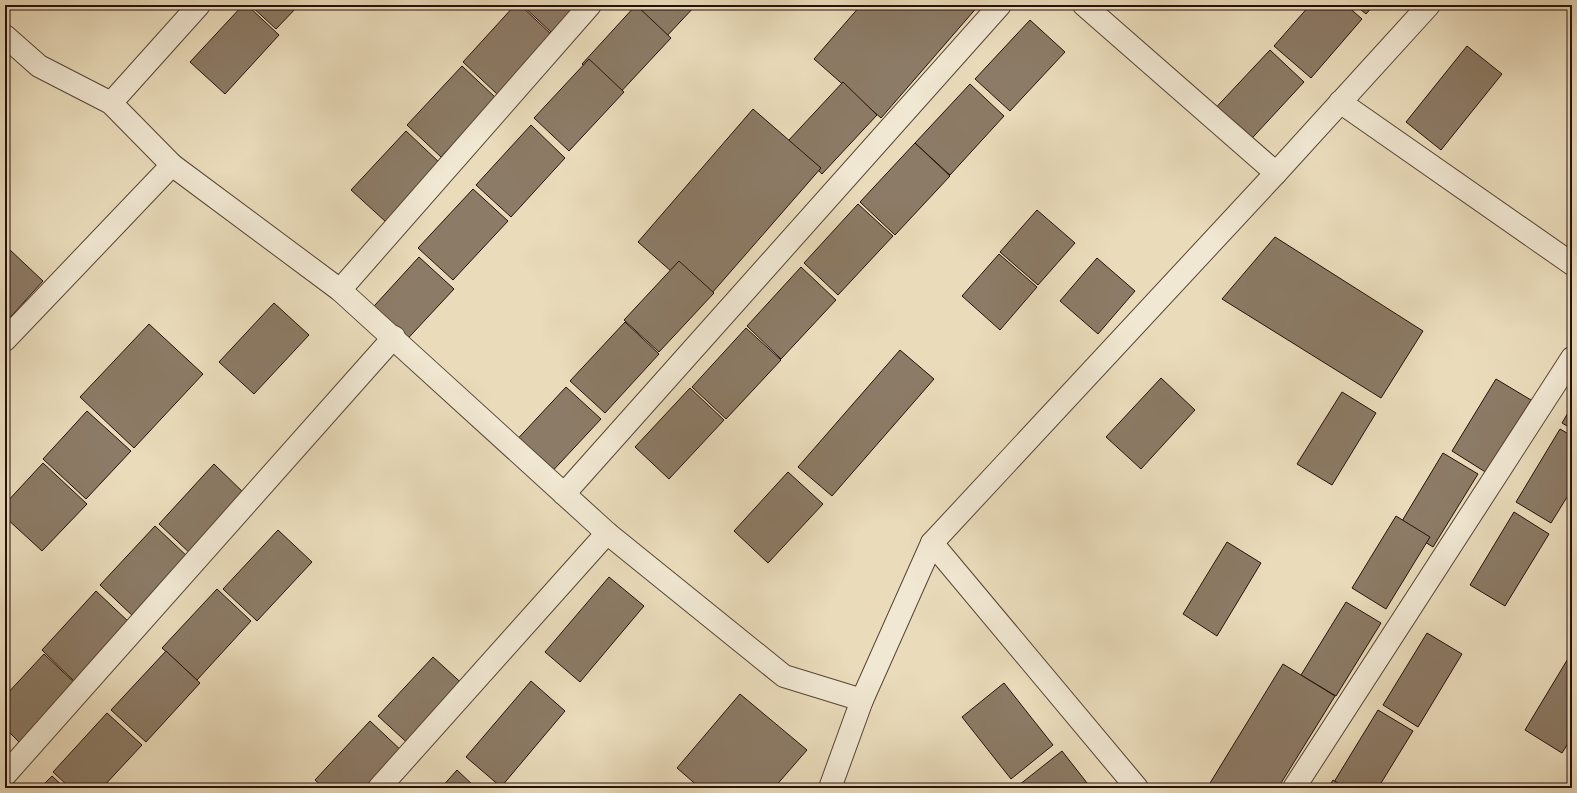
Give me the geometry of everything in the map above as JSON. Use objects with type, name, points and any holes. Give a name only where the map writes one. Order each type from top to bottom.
[{"type":"street","points":[[111,103],[199,5]]},
{"type":"street","points":[[340,290],[590,5]]},
{"type":"street","points":[[564,494],[1000,5]]},
{"type":"street","points":[[1084,5],[1276,173]]},
{"type":"street","points":[[830,788],[862,700],[932,543],[1276,173],[1429,5]]},
{"type":"street","points":[[5,36],[39,66]]},
{"type":"street","points":[[5,57],[39,66],[111,103],[172,165],[340,290],[394,337],[607,533],[784,676],[862,700]]},
{"type":"street","points":[[1340,102],[1572,264]]},
{"type":"street","points":[[5,340],[172,165]]},
{"type":"street","points":[[5,775],[394,337]]},
{"type":"street","points":[[1294,788],[1572,358]]},
{"type":"street","points":[[379,788],[607,533]]},
{"type":"street","points":[[932,543],[1137,788]]},
{"type":"building","points":[[243,5],[247,5],[279,35],[225,94],[190,62]]},
{"type":"building","points":[[250,5],[299,5],[276,29]]},
{"type":"building","points":[[515,5],[520,5],[552,35],[497,94],[463,62]]},
{"type":"building","points":[[522,5],[579,5],[552,33]]},
{"type":"building","points":[[631,5],[696,5],[665,38]]},
{"type":"building","points":[[636,5],[671,38],[616,97],[582,64]]},
{"type":"building","points":[[861,5],[979,5],[881,118],[814,59]]},
{"type":"building","points":[[1310,5],[1346,5],[1362,19],[1311,78],[1274,46]]},
{"type":"building","points":[[1355,5],[1374,5],[1366,14]]},
{"type":"building","points":[[1030,20],[1065,52],[1010,111],[975,79]]},
{"type":"building","points":[[1467,46],[1502,74],[1441,150],[1406,122]]},
{"type":"building","points":[[1270,50],[1304,82],[1243,148],[1208,116]]},
{"type":"building","points":[[589,59],[624,92],[569,151],[534,118]]},
{"type":"building","points":[[462,66],[496,98],[441,157],[407,125]]},
{"type":"building","points":[[843,82],[877,115],[822,174],[788,141]]},
{"type":"building","points":[[970,84],[1004,116],[950,175],[915,143]]},
{"type":"building","points":[[753,109],[821,168],[705,301],[638,242]]},
{"type":"building","points":[[531,125],[565,158],[511,217],[476,185]]},
{"type":"building","points":[[406,131],[441,164],[386,222],[351,190]]},
{"type":"building","points":[[915,143],[950,176],[895,235],[860,202]]},
{"type":"building","points":[[473,189],[508,221],[453,280],[418,248]]},
{"type":"building","points":[[858,204],[893,236],[838,295],[804,263]]},
{"type":"building","points":[[1037,210],[1075,243],[1038,285],[1000,252]]},
{"type":"building","points":[[1275,237],[1423,331],[1381,398],[1222,299]]},
{"type":"building","points":[[9,249],[43,281],[5,323],[5,253]]},
{"type":"building","points":[[999,254],[1037,287],[1000,330],[962,296]]},
{"type":"building","points":[[419,257],[454,289],[399,348],[365,316]]},
{"type":"building","points":[[1097,258],[1135,291],[1098,334],[1060,301]]},
{"type":"building","points":[[679,261],[714,293],[659,352],[624,320]]},
{"type":"building","points":[[801,267],[836,300],[781,359],[747,326]]},
{"type":"building","points":[[274,303],[309,335],[254,394],[219,362]]},
{"type":"building","points":[[625,322],[659,354],[605,413],[570,381]]},
{"type":"building","points":[[149,324],[203,374],[134,448],[80,397]]},
{"type":"building","points":[[746,328],[781,360],[726,419],[692,387]]},
{"type":"building","points":[[900,350],[934,379],[832,496],[798,467]]},
{"type":"building","points":[[1161,378],[1195,410],[1141,469],[1106,437]]},
{"type":"building","points":[[1496,379],[1531,400],[1487,473],[1452,451]]},
{"type":"building","points":[[566,387],[601,419],[546,478],[511,446]]},
{"type":"building","points":[[690,388],[724,420],[669,479],[635,447]]},
{"type":"building","points":[[1342,392],[1376,413],[1332,485],[1297,464]]},
{"type":"building","points":[[1572,406],[1572,429],[1562,423]]},
{"type":"building","points":[[87,411],[131,451],[86,499],[43,459]]},
{"type":"building","points":[[1560,429],[1572,436],[1572,489],[1551,523],[1516,502]]},
{"type":"building","points":[[1443,453],[1478,474],[1433,547],[1399,526]]},
{"type":"building","points":[[43,463],[87,504],[42,551],[5,517],[5,504]]},
{"type":"building","points":[[214,464],[248,497],[193,556],[159,524]]},
{"type":"building","points":[[788,472],[823,504],[768,563],[734,531]]},
{"type":"building","points":[[1514,512],[1549,534],[1505,606],[1470,585]]},
{"type":"building","points":[[1396,516],[1430,537],[1386,609],[1352,588]]},
{"type":"building","points":[[155,526],[190,559],[135,618],[100,585]]},
{"type":"building","points":[[278,530],[312,562],[257,621],[223,589]]},
{"type":"building","points":[[1227,542],[1261,563],[1217,636],[1183,614]]},
{"type":"building","points":[[609,577],[644,606],[580,682],[545,652]]},
{"type":"building","points":[[217,589],[251,621],[197,680],[162,648]]},
{"type":"building","points":[[96,591],[131,624],[76,683],[42,650]]},
{"type":"building","points":[[1346,602],[1381,623],[1336,696],[1301,675]]},
{"type":"building","points":[[1427,633],[1462,654],[1418,727],[1383,705]]},
{"type":"building","points":[[166,651],[200,683],[146,742],[111,710]]},
{"type":"building","points":[[1572,652],[1572,737],[1562,753],[1525,730]]},
{"type":"building","points":[[44,654],[78,686],[23,746],[5,728],[5,696]]},
{"type":"building","points":[[433,657],[468,689],[413,748],[378,716]]},
{"type":"building","points":[[1283,664],[1335,696],[1278,788],[1207,788]]},
{"type":"building","points":[[531,681],[565,711],[501,787],[466,757]]},
{"type":"building","points":[[1004,683],[1053,745],[1011,779],[962,717]]},
{"type":"building","points":[[740,694],[807,750],[774,788],[700,788],[677,768]]},
{"type":"building","points":[[1378,710],[1413,731],[1378,788],[1343,788],[1334,782]]},
{"type":"building","points":[[107,713],[142,745],[102,788],[70,788],[53,772]]},
{"type":"building","points":[[370,721],[405,754],[373,788],[324,788],[315,780]]},
{"type":"building","points":[[1062,751],[1091,788],[1022,788],[1019,785]]},
{"type":"building","points":[[457,770],[476,788],[441,788]]},
{"type":"building","points":[[52,776],[65,788],[40,788]]},
{"type":"building","points":[[1333,780],[1346,788],[1328,788]]}]
